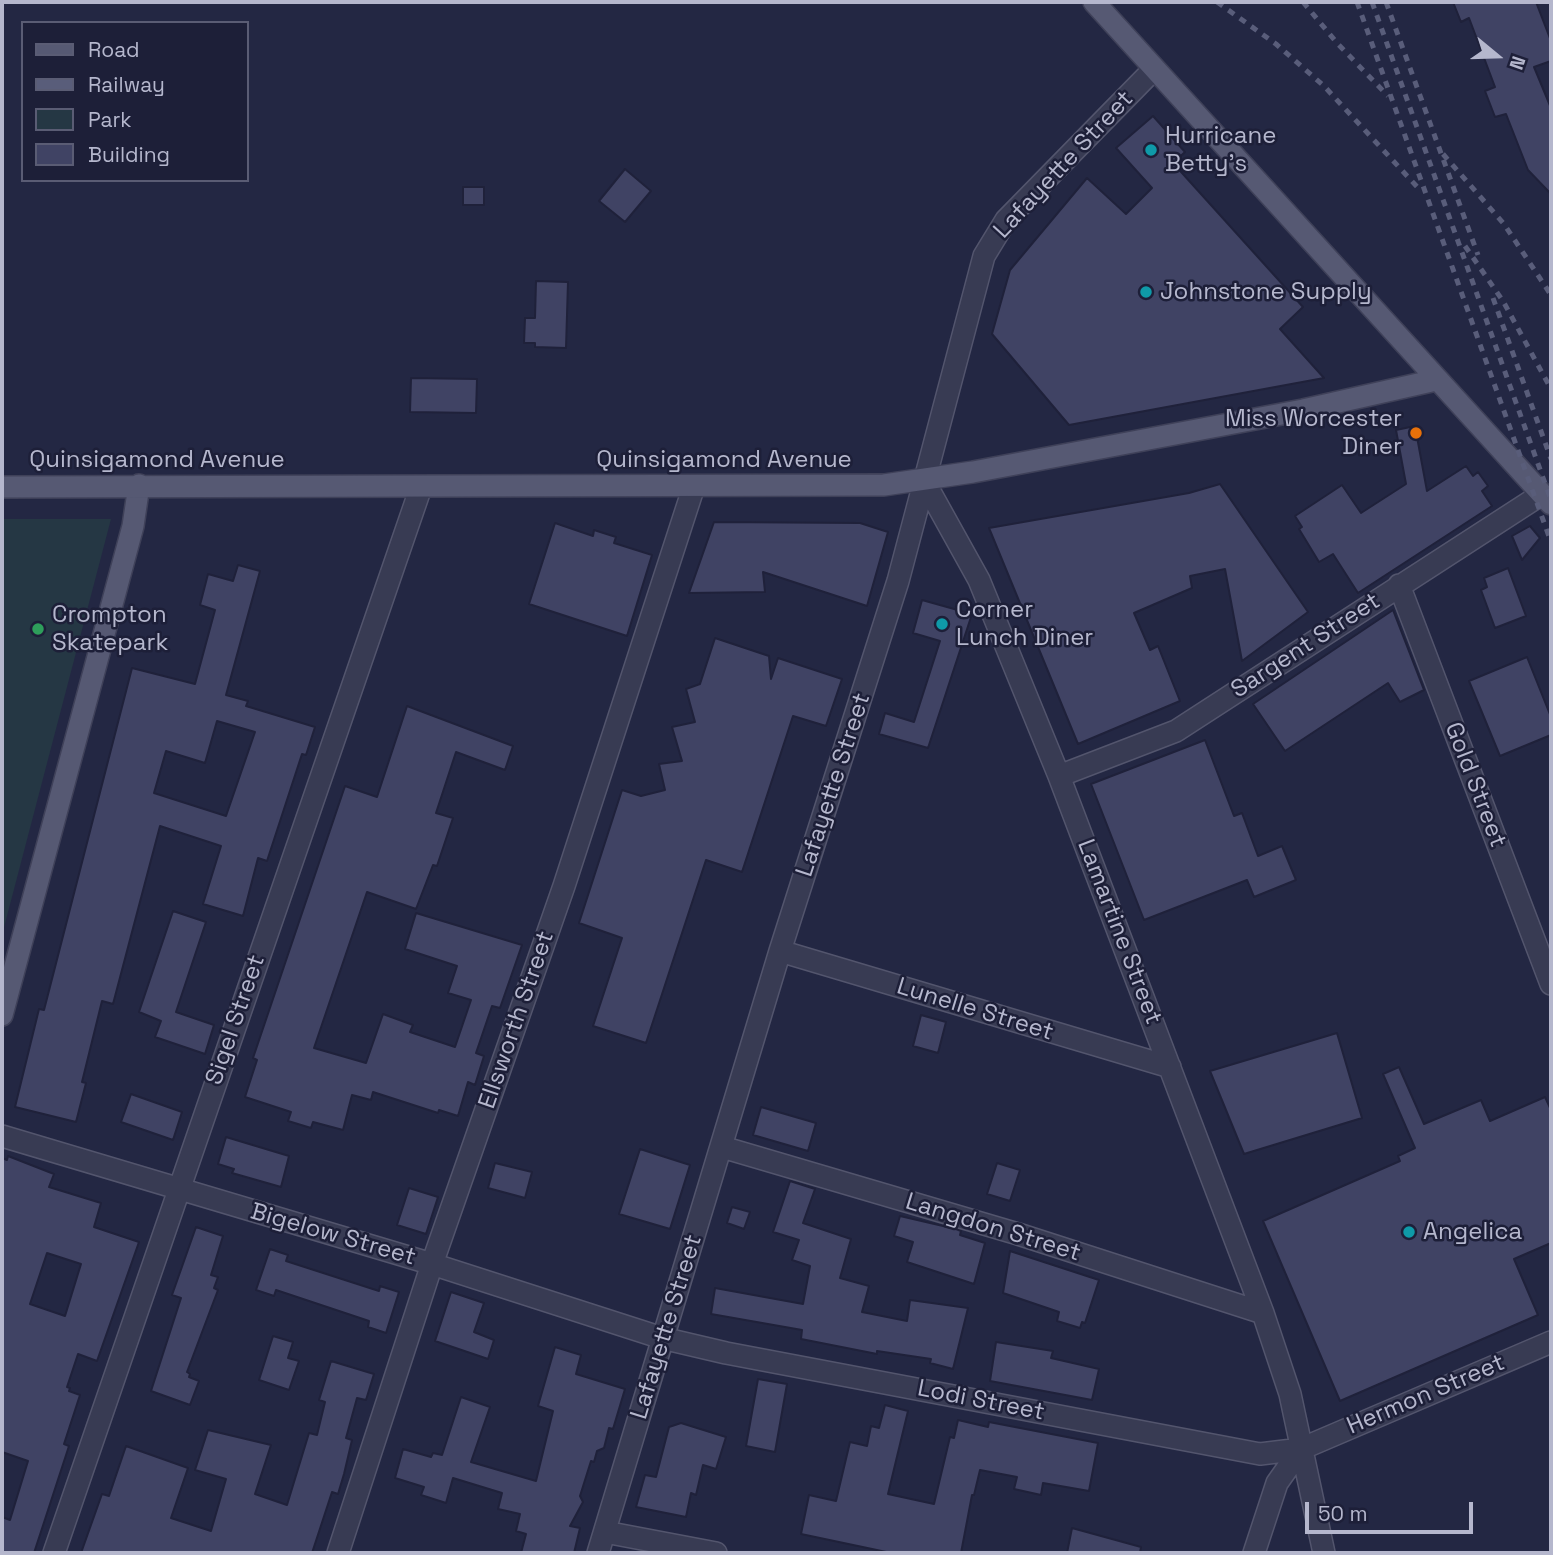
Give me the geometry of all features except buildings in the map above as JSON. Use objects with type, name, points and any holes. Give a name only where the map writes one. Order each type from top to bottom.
[{"type":"main road","points":[[1094,2],[1546,499]]},
{"type":"main road","name":"Quinsigamond Avenue","points":[[2,486],[850,486],[924,481],[1303,410],[1436,380]]},
{"type":"main road","points":[[2,1015],[133,526],[139,485]]},
{"type":"street","name":"Lafayette Street","points":[[598,1553],[780,951],[898,581],[973,288],[991,243],[1015,210],[1154,69]]},
{"type":"street","name":"Lamartine Street","points":[[924,481],[979,580],[1059,776],[1263,1313],[1290,1394],[1324,1553]]},
{"type":"street","name":"Ellsworth Street","points":[[338,1553],[432,1264],[564,886],[694,486]]},
{"type":"street","name":"Sigel Street","points":[[54,1553],[421,487]]},
{"type":"street","name":"Sargent Street","points":[[1059,776],[1176,731],[1399,584],[1546,499]]},
{"type":"street","name":"Gold Street","points":[[1399,584],[1551,984]]},
{"type":"street","name":"Lunelle Street","points":[[780,951],[1170,1067]]},
{"type":"street","name":"Bigelow Street","points":[[2,1136],[432,1264],[662,1338]]},
{"type":"street","name":"Langdon Street","points":[[722,1147],[1018,1234],[1263,1313]]},
{"type":"street","name":"Lodi Street","points":[[662,1338],[726,1353],[1261,1454],[1301,1449]]},
{"type":"street","name":"Hermon Street","points":[[1301,1449],[1551,1342]]},
{"type":"street","points":[[1254,1553],[1277,1483],[1301,1449]]},
{"type":"street","points":[[605,1532],[716,1553]]},
{"type":"green space","points":[[2,519],[111,519],[2,935]]},
{"type":"railway","points":[[1217,2],[1276,44],[1324,86],[1421,191]]},
{"type":"railway","points":[[1303,2],[1337,43],[1388,96]]},
{"type":"railway","points":[[1357,2],[1551,542]]},
{"type":"railway","points":[[1372,2],[1551,500]]},
{"type":"railway","points":[[1386,2],[1478,255]]},
{"type":"railway","points":[[1443,154],[1504,224],[1551,295]]},
{"type":"railway","points":[[1465,246],[1503,301],[1551,389]]},
{"type":"railway","points":[[1493,298],[1551,459]]},
{"type":"place","name":"Hurricane Betty's","points":[[1151,150]]},
{"type":"place","name":"Johnstone Supply","points":[[1146,292]]},
{"type":"place","name":"Miss Worcester Diner","points":[[1416,433]]},
{"type":"place","name":"Corner Lunch Diner","points":[[942,624]]},
{"type":"place","name":"Crompton Skatepark","points":[[38,629]]},
{"type":"place","name":"Angelica","points":[[1409,1232]]}]
